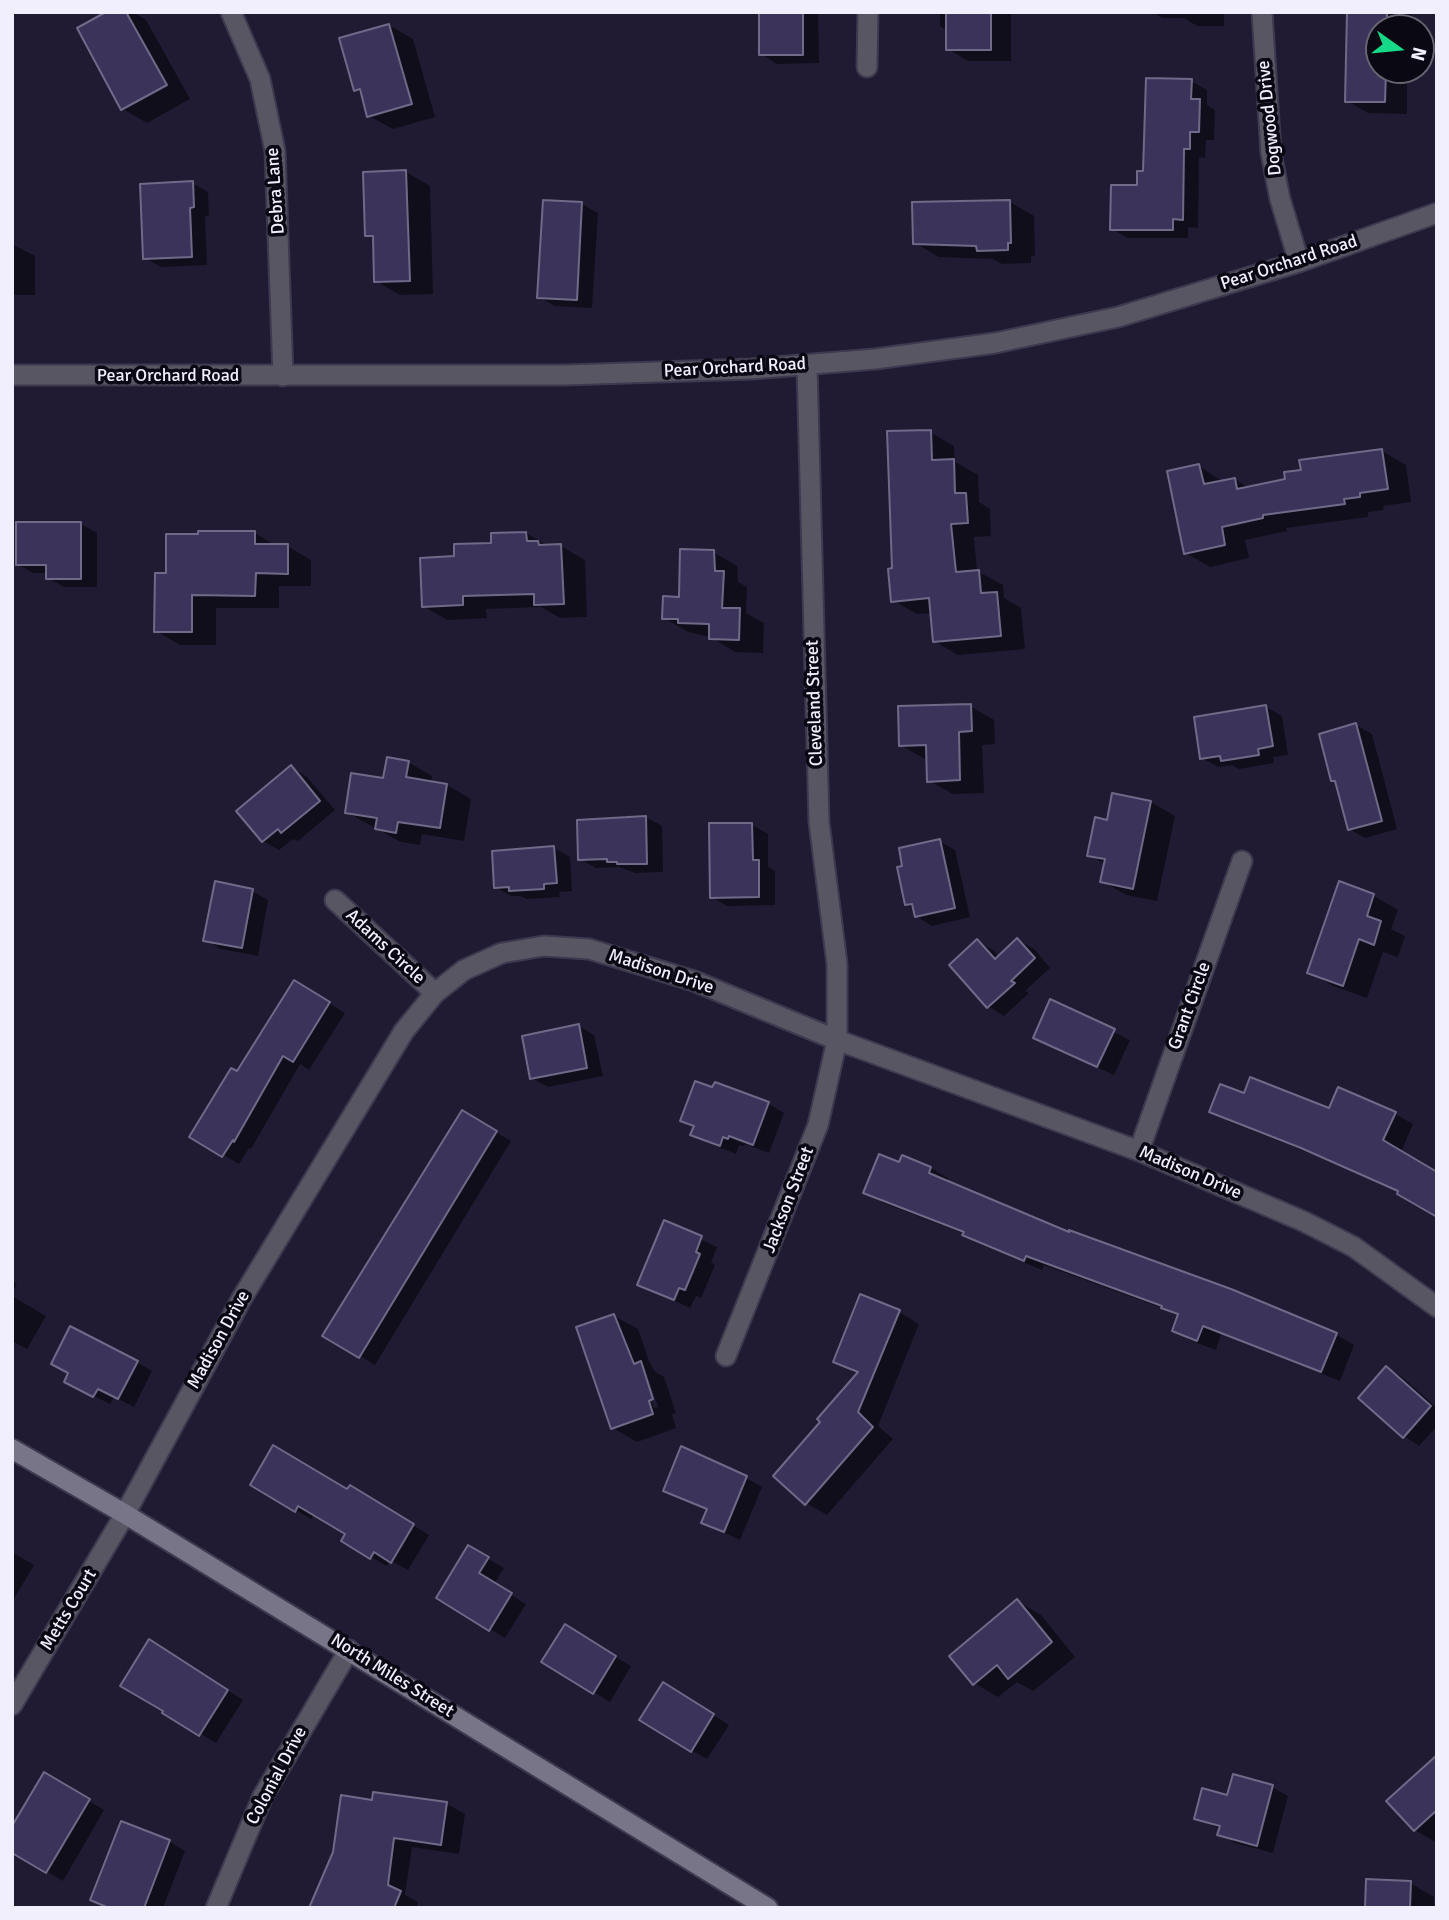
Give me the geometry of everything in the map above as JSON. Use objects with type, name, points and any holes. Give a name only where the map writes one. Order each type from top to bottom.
[{"type":"main road","name":"North Miles Street","points":[[12,1450],[125,1514],[768,1908]]},
{"type":"street","name":"Debra Lane","points":[[232,12],[260,79],[275,151],[283,376]]},
{"type":"street","points":[[867,67],[868,12]]},
{"type":"street","name":"Dogwood Drive","points":[[1262,12],[1271,153],[1280,199],[1298,262]]},
{"type":"street","name":"Pear Orchard Road","points":[[12,375],[565,375],[751,369],[875,359],[995,343],[1118,317],[1298,262],[1437,213]]},
{"type":"street","name":"Cleveland Street","points":[[807,365],[820,822],[837,964],[837,1040]]},
{"type":"street","name":"Grant Circle","points":[[1139,1152],[1242,861]]},
{"type":"street","name":"Adams Circle","points":[[335,900],[435,993]]},
{"type":"street","name":"Madison Drive","points":[[125,1514],[242,1298],[404,1031],[435,993],[464,970],[502,953],[544,946],[589,950],[694,981],[837,1040],[1139,1152],[1305,1222],[1354,1247],[1437,1307]]},
{"type":"street","name":"Jackson Street","points":[[726,1356],[818,1125],[837,1040]]},
{"type":"street","name":"Metts Court","points":[[12,1705],[125,1514]]},
{"type":"street","name":"Colonial Drive","points":[[216,1908],[263,1796],[349,1650]]},
{"type":"building","points":[[106,12],[126,12],[167,85],[121,110],[77,28]]},
{"type":"building","points":[[759,12],[803,12],[803,55],[759,55]]},
{"type":"building","points":[[946,12],[991,12],[991,50],[946,50]]},
{"type":"building","points":[[1347,12],[1387,12],[1365,14],[1365,84],[1386,84],[1385,102],[1345,102]]},
{"type":"building","points":[[389,24],[412,104],[367,117],[360,89],[354,91],[339,38]]},
{"type":"building","points":[[1146,78],[1192,79],[1191,99],[1200,99],[1199,132],[1190,132],[1190,149],[1184,149],[1183,220],[1173,219],[1173,230],[1110,230],[1111,185],[1137,185],[1137,171],[1143,171]]},
{"type":"building","points":[[406,170],[410,281],[374,282],[373,236],[365,236],[363,172]]},
{"type":"building","points":[[193,181],[194,207],[190,208],[192,257],[143,259],[140,184]]},
{"type":"building","points":[[543,200],[582,202],[577,300],[537,298]]},
{"type":"building","points":[[1010,200],[1011,243],[1008,243],[1008,250],[977,251],[976,246],[913,244],[912,202]]},
{"type":"building","points":[[931,430],[932,460],[954,459],[955,493],[966,493],[968,523],[951,524],[956,572],[979,570],[981,593],[997,592],[1001,636],[933,642],[929,598],[891,602],[888,569],[892,568],[887,431]]},
{"type":"building","points":[[1382,449],[1388,489],[1360,493],[1360,497],[1344,499],[1345,504],[1263,515],[1263,518],[1222,527],[1225,545],[1184,554],[1167,471],[1199,464],[1204,484],[1235,478],[1237,489],[1285,479],[1284,472],[1301,470],[1299,460]]},
{"type":"building","points":[[16,522],[81,522],[81,579],[46,579],[46,565],[16,565]]},
{"type":"building","points":[[198,531],[255,531],[255,544],[288,544],[288,574],[256,573],[255,596],[192,595],[192,632],[154,632],[155,573],[166,573],[166,534],[198,534]]},
{"type":"building","points":[[526,532],[527,541],[538,541],[539,545],[561,544],[564,604],[534,605],[534,594],[463,596],[463,605],[422,607],[420,558],[454,556],[454,544],[491,543],[491,533]]},
{"type":"building","points":[[680,549],[714,550],[715,571],[724,571],[722,608],[740,608],[739,640],[709,639],[709,624],[678,623],[678,619],[662,619],[663,596],[679,597]]},
{"type":"building","points":[[971,704],[972,731],[959,732],[960,780],[927,782],[926,745],[899,746],[898,706]]},
{"type":"building","points":[[1266,705],[1273,746],[1258,749],[1259,755],[1221,761],[1220,756],[1200,759],[1194,717]]},
{"type":"building","points":[[1356,723],[1382,821],[1348,830],[1335,781],[1331,781],[1319,734]]},
{"type":"building","points":[[387,757],[409,761],[406,777],[447,784],[440,828],[398,822],[396,833],[375,829],[377,818],[345,813],[351,773],[383,778]]},
{"type":"building","points":[[291,765],[320,801],[281,833],[278,829],[262,842],[236,811]]},
{"type":"building","points":[[1112,793],[1151,801],[1133,889],[1100,882],[1105,859],[1087,856],[1095,817],[1107,820]]},
{"type":"building","points":[[646,816],[647,864],[617,864],[607,862],[607,859],[578,860],[577,820]]},
{"type":"building","points":[[709,823],[752,823],[753,860],[759,860],[759,897],[710,898]]},
{"type":"building","points":[[940,839],[955,908],[915,917],[912,904],[905,905],[897,867],[902,866],[899,848]]},
{"type":"building","points":[[554,846],[557,883],[544,884],[544,889],[509,891],[509,887],[494,888],[492,851]]},
{"type":"building","points":[[215,881],[253,889],[242,948],[203,941]]},
{"type":"building","points":[[1339,881],[1374,894],[1367,916],[1381,921],[1374,945],[1359,939],[1343,986],[1307,973]]},
{"type":"building","points":[[1017,938],[1035,958],[1011,981],[1015,983],[987,1008],[949,965],[977,939],[995,959]]},
{"type":"building","points":[[294,980],[330,1002],[293,1062],[283,1056],[234,1142],[233,1140],[222,1157],[189,1137],[231,1068],[237,1071]]},
{"type":"building","points":[[1050,999],[1115,1029],[1097,1067],[1033,1038]]},
{"type":"building","points":[[579,1024],[587,1068],[530,1079],[522,1036]]},
{"type":"building","points":[[1250,1077],[1329,1108],[1338,1087],[1396,1112],[1383,1140],[1437,1172],[1437,1217],[1397,1194],[1398,1191],[1301,1148],[1209,1112],[1220,1084],[1244,1093]]},
{"type":"building","points":[[695,1081],[712,1087],[715,1082],[769,1102],[753,1145],[729,1136],[728,1139],[723,1137],[720,1146],[690,1135],[694,1126],[680,1121]]},
{"type":"building","points":[[462,1110],[497,1131],[359,1358],[322,1336]]},
{"type":"building","points":[[879,1154],[899,1162],[902,1155],[931,1167],[929,1173],[1069,1232],[1231,1289],[1337,1333],[1321,1372],[1203,1326],[1197,1341],[1172,1331],[1178,1314],[1161,1308],[1162,1306],[1026,1256],[1024,1261],[962,1235],[964,1232],[863,1193]]},
{"type":"building","points":[[664,1220],[702,1236],[696,1252],[700,1254],[685,1290],[679,1288],[674,1300],[637,1285]]},
{"type":"building","points":[[860,1294],[900,1310],[858,1412],[873,1427],[805,1505],[773,1476],[820,1422],[817,1419],[858,1372],[833,1362]]},
{"type":"building","points":[[614,1314],[634,1364],[641,1361],[653,1399],[649,1401],[653,1414],[611,1429],[576,1327]]},
{"type":"building","points":[[70,1326],[138,1361],[118,1399],[98,1389],[93,1397],[64,1382],[68,1373],[51,1364]]},
{"type":"building","points":[[1386,1366],[1431,1406],[1403,1438],[1358,1398]]},
{"type":"building","points":[[273,1445],[347,1489],[350,1485],[414,1524],[391,1563],[374,1552],[370,1559],[341,1541],[345,1534],[298,1506],[295,1512],[250,1485]]},
{"type":"building","points":[[681,1446],[747,1476],[724,1532],[701,1523],[707,1509],[663,1491]]},
{"type":"building","points":[[468,1545],[489,1557],[479,1573],[512,1593],[489,1631],[436,1598]]},
{"type":"building","points":[[1017,1599],[1052,1642],[1008,1679],[997,1665],[973,1685],[949,1656]]},
{"type":"building","points":[[565,1624],[616,1656],[593,1694],[541,1662]]},
{"type":"building","points":[[149,1639],[228,1690],[199,1736],[120,1686]]},
{"type":"building","points":[[663,1682],[714,1714],[691,1752],[639,1720]]},
{"type":"building","points":[[1437,1755],[1437,1810],[1414,1831],[1386,1801]]},
{"type":"building","points":[[44,1772],[90,1799],[46,1873],[12,1853],[12,1826]]},
{"type":"building","points":[[1233,1774],[1273,1785],[1257,1846],[1217,1835],[1220,1826],[1194,1819],[1202,1788],[1227,1795]]},
{"type":"building","points":[[373,1792],[447,1802],[441,1845],[394,1838],[388,1885],[401,1891],[394,1908],[309,1908],[333,1852],[341,1795],[372,1800]]},
{"type":"building","points":[[121,1821],[170,1840],[144,1908],[109,1908],[90,1900]]},
{"type":"building","points":[[1366,1879],[1411,1881],[1410,1908],[1365,1908]]}]
